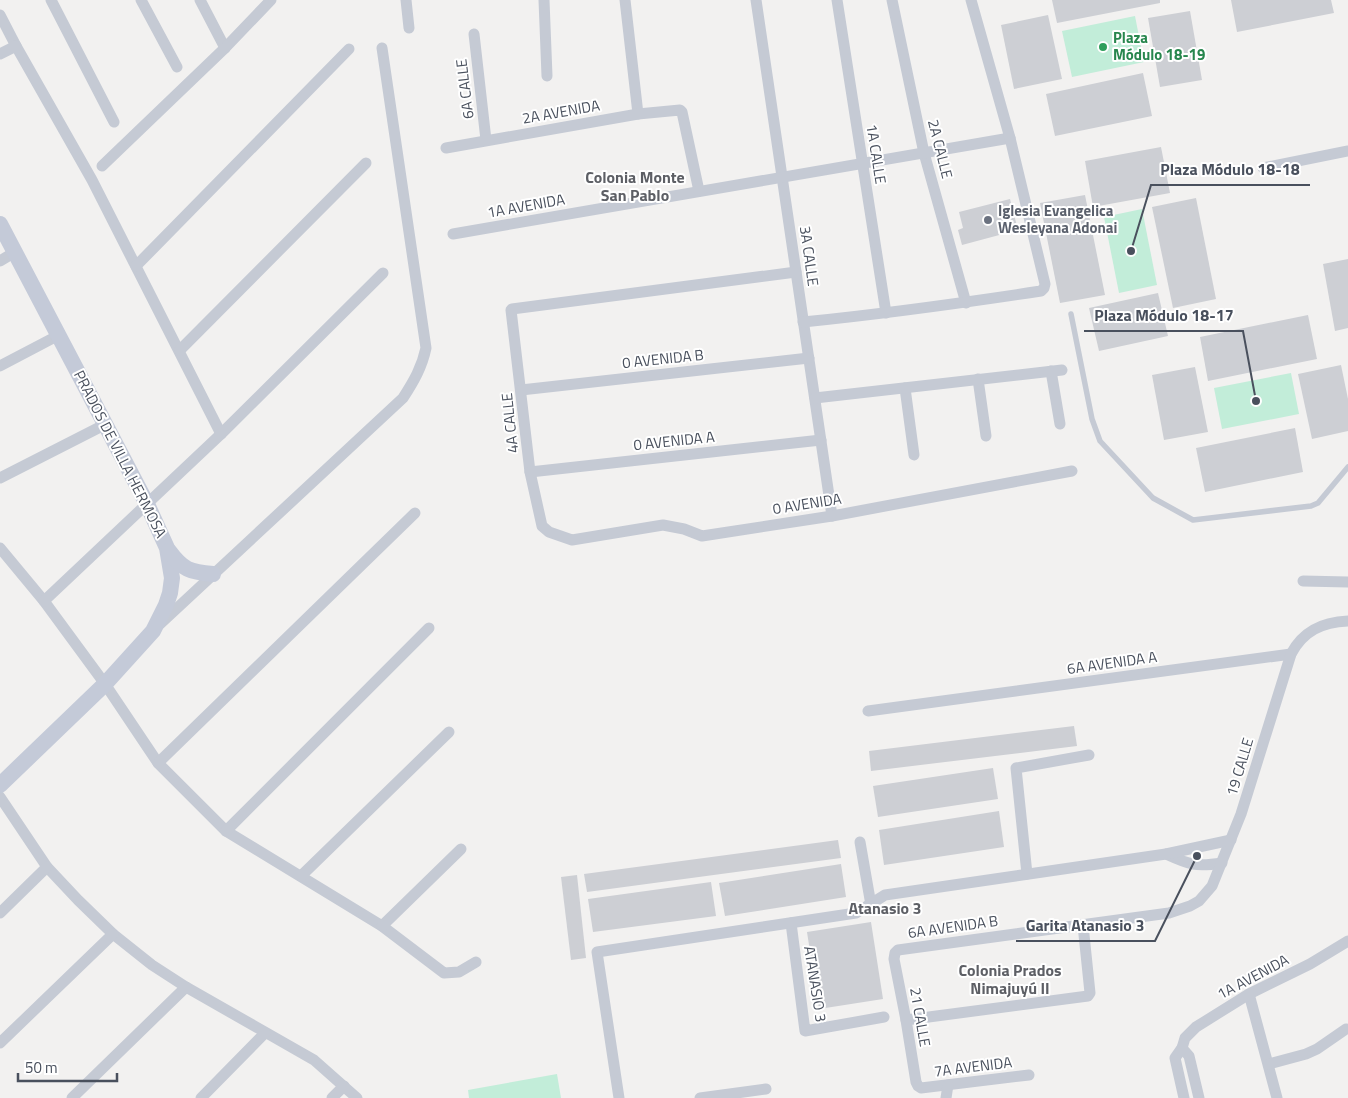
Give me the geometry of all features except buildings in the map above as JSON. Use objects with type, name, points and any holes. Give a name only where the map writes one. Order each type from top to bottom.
[{"type":"main road","name":"PRADOS DE VILLA HERMOSA","points":[[0,224],[147,504],[167,548],[172,578],[170,593],[153,631],[105,684],[0,785]]},
{"type":"main road","points":[[167,548],[184,568],[194,572],[213,574]]},
{"type":"street","points":[[51,0],[114,122]]},
{"type":"street","points":[[141,0],[177,67]]},
{"type":"street","points":[[200,0],[225,48]]},
{"type":"street","points":[[102,166],[225,48],[270,0]]},
{"type":"street","points":[[406,0],[409,28]]},
{"type":"street","points":[[544,0],[547,76]]},
{"type":"street","points":[[625,0],[638,114]]},
{"type":"street","name":"3A CALLE","points":[[756,0],[832,516]]},
{"type":"street","name":"1A CALLE","points":[[837,0],[886,313]]},
{"type":"street","name":"2A CALLE","points":[[892,0],[924,153],[966,303]]},
{"type":"street","points":[[804,322],[966,303],[1041,291],[1044,288],[1045,284],[1010,138],[972,0]]},
{"type":"street","points":[[0,14],[16,46],[92,180],[221,434]]},
{"type":"street","name":"6A CALLE","points":[[474,34],[486,140]]},
{"type":"street","points":[[0,54],[16,46]]},
{"type":"street","points":[[153,631],[403,398],[424,361],[426,348],[382,48]]},
{"type":"street","points":[[136,266],[349,50]]},
{"type":"street","name":"2A AVENIDA","points":[[446,148],[638,114],[677,110],[682,112],[699,192]]},
{"type":"street","points":[[782,177],[1010,138]]},
{"type":"street","points":[[1263,168],[1348,151]]},
{"type":"street","points":[[180,350],[366,163]]},
{"type":"street","name":"1A AVENIDA","points":[[453,234],[782,177]]},
{"type":"street","points":[[0,260],[15,252]]},
{"type":"street","name":"4A CALLE","points":[[548,532],[542,526],[530,472],[512,308],[796,272]]},
{"type":"street","points":[[44,600],[221,434],[383,274]]},
{"type":"street","points":[[0,366],[59,335]]},
{"type":"street","name":"0 AVENIDA B","points":[[521,390],[809,358]]},
{"type":"street","points":[[815,398],[1057,371],[1060,424]]},
{"type":"street","points":[[978,380],[986,436]]},
{"type":"street","points":[[905,388],[914,455]]},
{"type":"street","points":[[0,478],[106,424]]},
{"type":"street","name":"0 AVENIDA A","points":[[530,472],[821,440]]},
{"type":"street","name":"0 AVENIDA","points":[[548,532],[572,540],[663,525],[684,529],[702,536],[832,516],[1072,471]]},
{"type":"street","points":[[158,763],[415,513]]},
{"type":"street","points":[[0,548],[44,600],[105,684],[158,763],[226,830],[382,926],[444,973],[459,972],[476,962]]},
{"type":"street","points":[[1303,581],[1348,582]]},
{"type":"street","points":[[1291,654],[1297,642],[1314,628],[1348,621]]},
{"type":"street","points":[[226,830],[429,628]]},
{"type":"street","name":"6A AVENIDA A","points":[[868,711],[1291,654]]},
{"type":"street","name":"19 CALLE","points":[[1212,886],[1241,814],[1291,654]]},
{"type":"street","points":[[301,876],[449,732]]},
{"type":"street","points":[[1027,874],[1016,768],[1089,755]]},
{"type":"street","points":[[0,797],[47,867],[113,934],[152,965],[186,987],[314,1060],[357,1098]]},
{"type":"street","points":[[619,1098],[597,952],[856,913],[885,895],[1166,854],[1231,840]]},
{"type":"street","points":[[860,842],[871,905]]},
{"type":"street","points":[[382,926],[461,849]]},
{"type":"street","points":[[1166,854],[1188,864],[1202,866],[1222,863]]},
{"type":"street","points":[[0,913],[47,867]]},
{"type":"street","name":"6A AVENIDA B","points":[[898,950],[1169,913],[1199,901],[1212,886]]},
{"type":"street","name":"ATANASIO 3","points":[[791,923],[805,1031],[884,1017]]},
{"type":"street","points":[[906,1020],[1088,996],[1090,993],[1083,924]]},
{"type":"street","points":[[0,1043],[113,934]]},
{"type":"street","name":"1A AVENIDA","points":[[1182,1048],[1185,1038],[1196,1027],[1249,994],[1310,964],[1348,941]]},
{"type":"street","name":"21 CALLE","points":[[898,950],[895,953],[894,959],[916,1082],[921,1088]]},
{"type":"street","points":[[72,1098],[186,987]]},
{"type":"street","points":[[1249,994],[1277,1098]]},
{"type":"street","points":[[1269,1064],[1306,1054],[1317,1049],[1346,1029]]},
{"type":"street","points":[[201,1098],[265,1033]]},
{"type":"street","points":[[1184,1098],[1176,1058],[1182,1048],[1189,1056],[1199,1098]]},
{"type":"street","name":"7A AVENIDA","points":[[921,1088],[1029,1075]]},
{"type":"street","points":[[946,1098],[948,1085]]},
{"type":"street","points":[[332,1098],[344,1086]]},
{"type":"street","points":[[700,1098],[766,1089]]},
{"type":"lane","points":[[1071,314],[1092,419],[1100,441],[1153,498],[1193,520],[1311,506],[1318,503],[1348,467]]},
{"type":"green space","name":"Plaza Módulo 18-19","points":[[1135,16],[1144,62],[1072,77],[1062,31]]},
{"type":"green space","points":[[1142,209],[1157,285],[1119,293],[1104,217]]},
{"type":"green space","points":[[1291,373],[1299,414],[1222,429],[1214,388]]},
{"type":"green space","points":[[557,1074],[561,1098],[469,1098],[468,1090]]},
{"type":"place","name":"Plaza Módulo 18-19","points":[[1103,47]]},
{"type":"place","name":"Iglesia Evangelica Wesleyana Adonai","points":[[988,220]]},
{"type":"place","name":"Plaza Módulo 18-18","points":[[1131,251]]},
{"type":"place","name":"Plaza Módulo 18-17","points":[[1256,401]]},
{"type":"place","name":"Garita Atanasio 3","points":[[1197,856]]},
{"type":"district","name":"Colonia Monte San Pablo","points":[[635,186]]},
{"type":"district","name":"Atanasio 3","points":[[885,908]]},
{"type":"district","name":"Colonia Prados Nimajuyú II","points":[[1010,979]]}]
